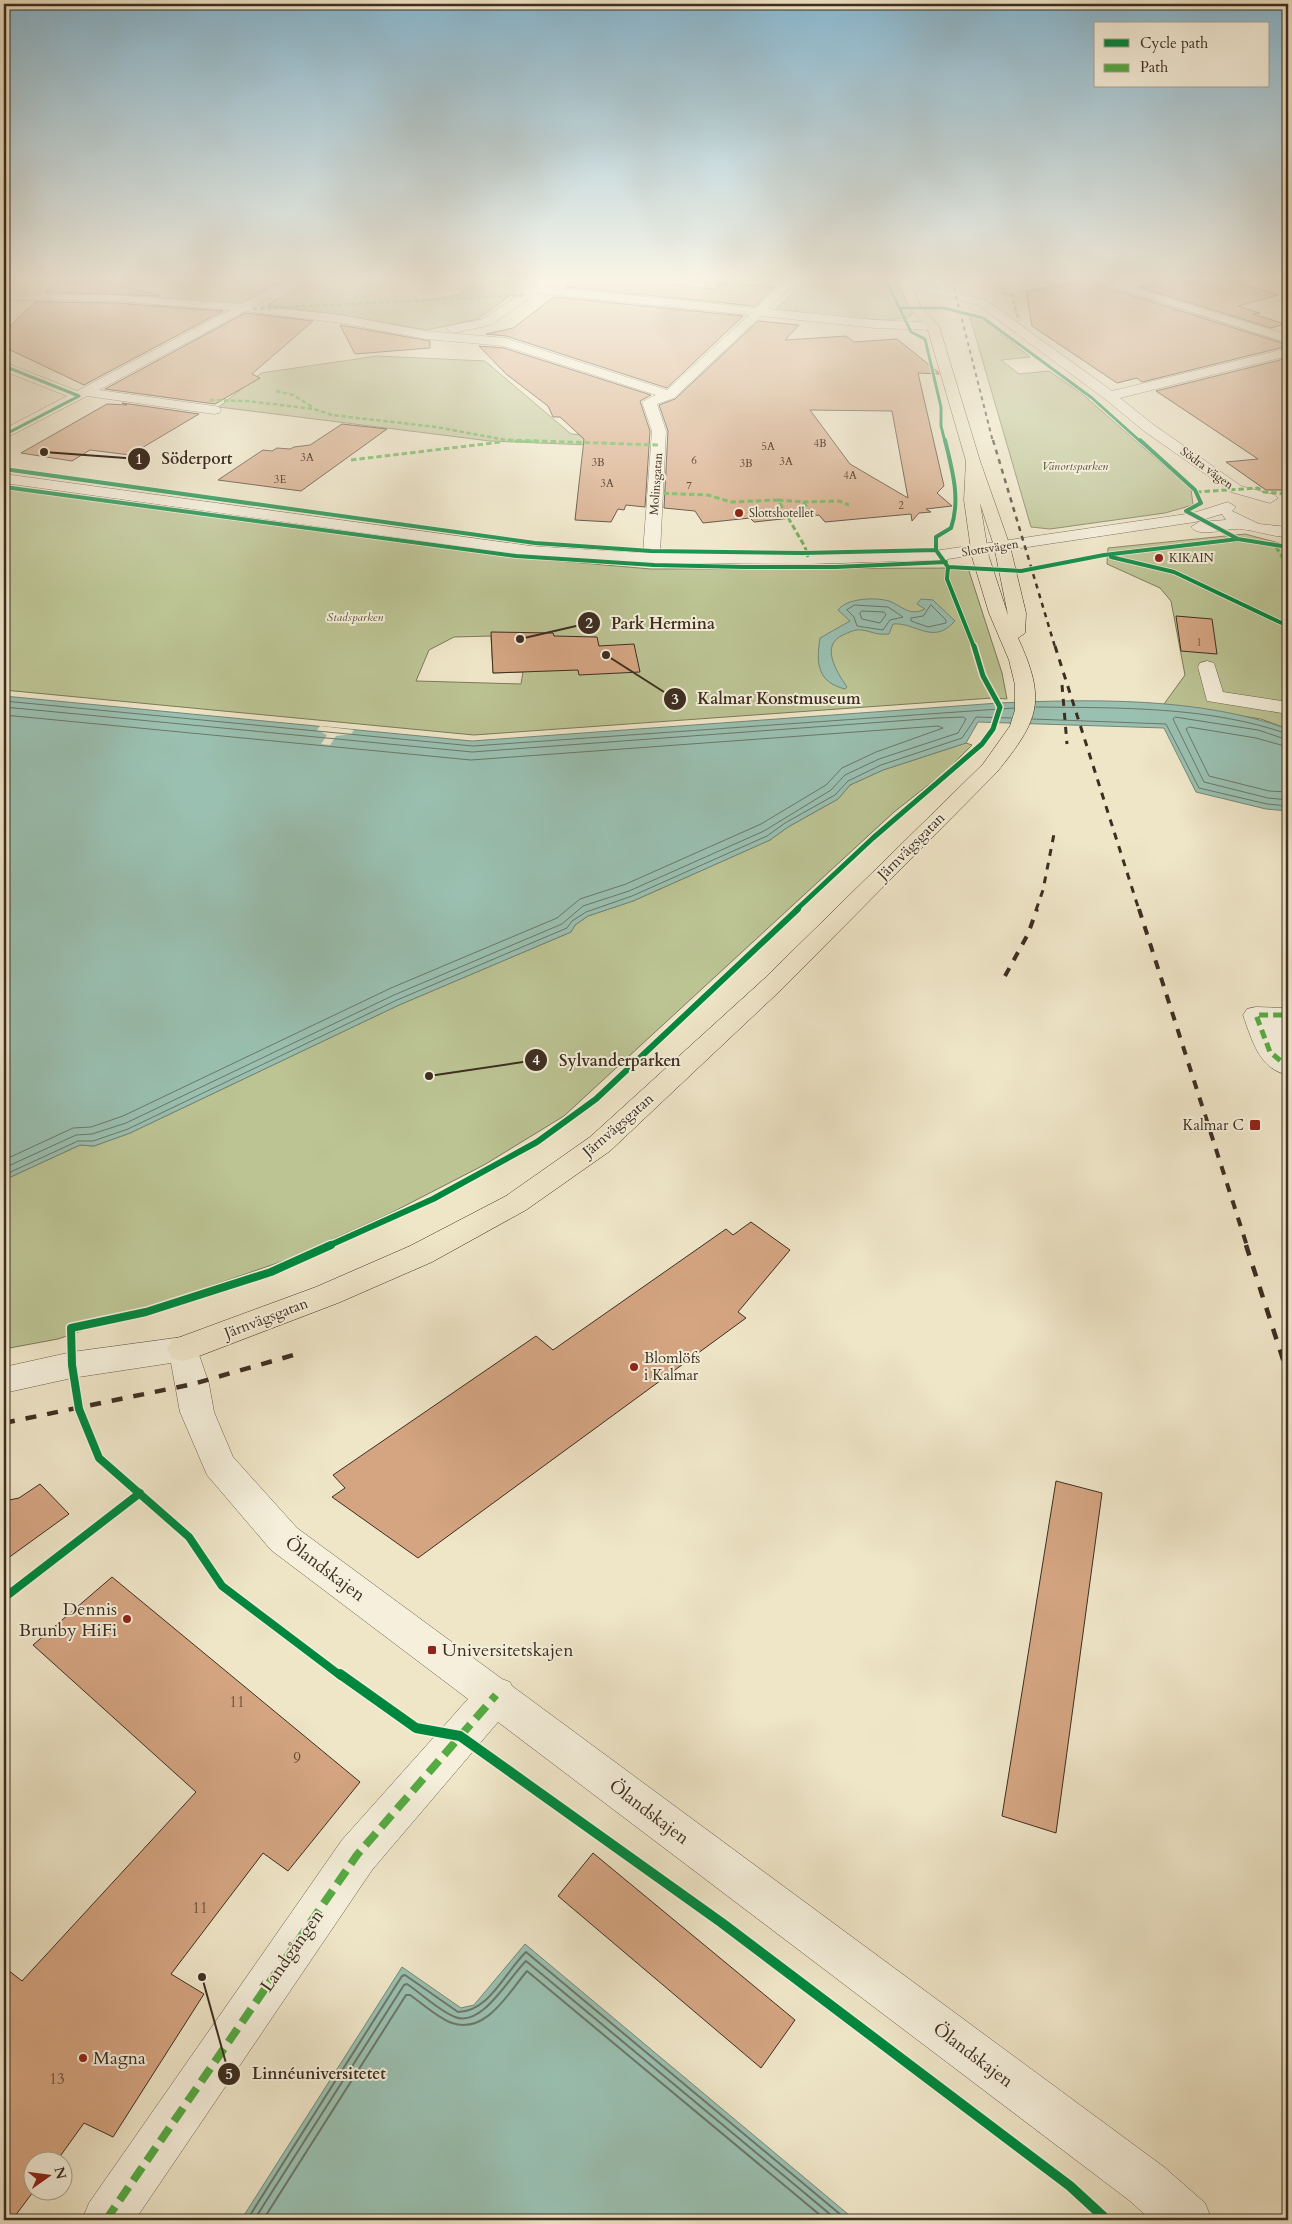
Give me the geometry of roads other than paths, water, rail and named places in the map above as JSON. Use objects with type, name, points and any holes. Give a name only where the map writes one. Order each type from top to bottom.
[{"type":"main road","name":"Järnvägsgatan","points":[[950,384],[973,461],[1004,552],[1017,613],[1016,652]]},
{"type":"main road","name":"Järnvägsgatan","points":[[183,1349],[327,1295],[421,1254],[516,1203],[600,1144],[774,983],[990,768],[1019,729],[1025,711],[1026,695],[1016,652],[998,612],[973,526],[973,461]]},
{"type":"street","points":[[50,384],[83,394],[214,410]]},
{"type":"street","points":[[4,435],[102,384]]},
{"type":"street","points":[[634,384],[669,395],[681,384]]},
{"type":"street","name":"Södra vägen","points":[[1093,384],[1150,428],[1236,489],[1270,498]]},
{"type":"street","points":[[1110,396],[1159,384]]},
{"type":"street","name":"Molinsgatan","points":[[651,558],[659,432],[650,402],[669,395]]},
{"type":"street","points":[[12,413],[38,416]]},
{"type":"street","name":"Södra vägen","points":[[1150,428],[1228,506],[1229,516],[1243,524]]},
{"type":"street","name":"Slottsvägen","points":[[4,479],[531,551],[651,558],[808,559],[981,555],[1209,525],[1243,524],[1269,531]]},
{"type":"street","name":"Slottsvägen","points":[[1004,552],[1195,517],[1252,498],[1270,498]]},
{"type":"street","points":[[1270,498],[1288,502]]},
{"type":"street","points":[[1269,531],[1288,532]]},
{"type":"street","points":[[1269,531],[1288,539]]},
{"type":"street","points":[[1207,667],[1214,697],[1288,708]]},
{"type":"street","points":[[1288,1054],[1285,1015],[1256,1015],[1270,1052],[1282,1064],[1288,1067]]},
{"type":"street","points":[[4,1380],[72,1365],[183,1349]]},
{"type":"street","name":"Ölandskajen","points":[[183,1349],[193,1384],[197,1412],[219,1465],[284,1539],[496,1695],[1147,2184],[1188,2220]]},
{"type":"street","name":"Landgången","points":[[106,2220],[358,1855],[496,1695]]},
{"type":"water","points":[[876,599],[889,601],[906,610],[915,612],[925,609],[917,604],[921,599],[933,600],[955,621],[939,632],[924,631],[901,624],[893,624],[889,634],[855,630],[843,635],[836,639],[832,645],[831,652],[838,674],[847,687],[845,689],[829,682],[820,670],[818,656],[820,638],[850,621],[838,610],[842,606],[854,601]]},
{"type":"water","points":[[4,696],[472,741],[999,703],[1071,701],[1145,702],[1219,711],[1288,729],[1288,811],[1266,809],[1196,792],[1164,728],[978,722],[966,743],[883,770],[850,785],[838,799],[788,827],[770,840],[633,901],[588,916],[575,925],[571,932],[399,1005],[130,1133],[94,1146],[80,1145],[4,1180]]},
{"type":"water","points":[[525,1944],[855,2220],[241,2220],[402,1967],[461,2008],[474,2005]]},
{"type":"railway","points":[[978,384],[993,442]]},
{"type":"railway","points":[[993,440],[1055,647]]},
{"type":"railway","points":[[1055,646],[1139,910]]},
{"type":"railway","points":[[1062,685],[1067,744]]},
{"type":"railway","points":[[1036,910],[1043,890],[1054,834]]},
{"type":"railway","points":[[1005,976],[1028,934],[1037,909]]},
{"type":"railway","points":[[1139,909],[1247,1246]]},
{"type":"railway","points":[[1246,1245],[1288,1375]]},
{"type":"railway","points":[[4,1423],[193,1384],[297,1354]]},
{"type":"place","name":"Söderport","points":[[44,452]]},
{"type":"place","name":"Slottshotellet","points":[[739,513]]},
{"type":"place","name":"KIKAIN","points":[[1159,558]]},
{"type":"place","name":"Park Hermina","points":[[520,639]]},
{"type":"place","name":"Kalmar Konstmuseum","points":[[606,655]]},
{"type":"place","name":"Sylvanderparken","points":[[429,1076]]},
{"type":"place","name":"Kalmar C","points":[[1255,1125]]},
{"type":"place","name":"Blomlöfs i Kalmar","points":[[634,1367]]},
{"type":"place","name":"Dennis Brunby HiFi","points":[[127,1619]]},
{"type":"place","name":"Universitetskajen","points":[[432,1650]]},
{"type":"place","name":"Linnéuniversitetet","points":[[202,1977]]},
{"type":"place","name":"Magna","points":[[83,2058]]},
{"type":"park label","name":"Vänortsparken","points":[[1075,466]]},
{"type":"park label","name":"Stadsparken","points":[[355,617]]}]
